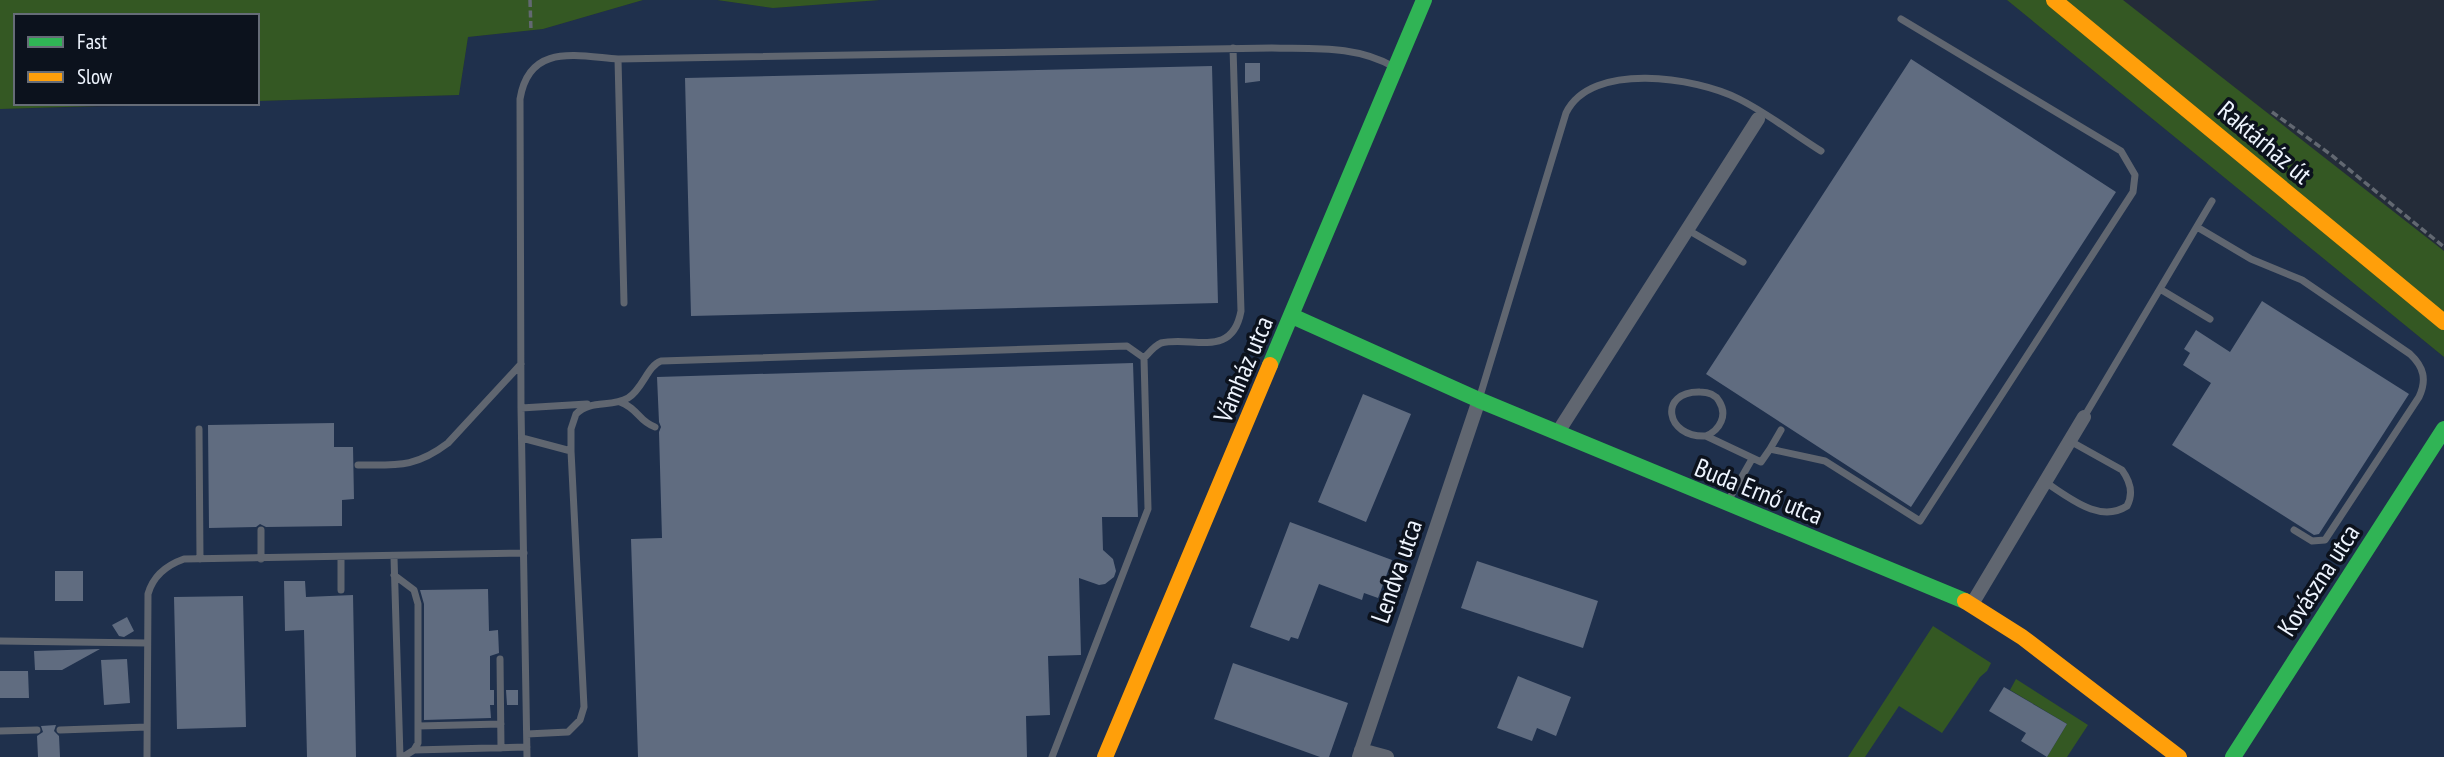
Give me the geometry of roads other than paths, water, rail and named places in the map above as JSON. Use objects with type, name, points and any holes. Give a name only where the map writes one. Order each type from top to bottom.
[{"type":"street","name":"Vámház utca","points":[[1105,757],[1424,0]]},
{"type":"street","name":"Raktárház út","points":[[2054,0],[2444,322]]},
{"type":"street","points":[[1558,432],[1758,119]]},
{"type":"street","name":"Buda Ernő utca","points":[[1292,316],[1479,400],[1972,604],[2022,637],[2179,757]]},
{"type":"street","name":"Lendva utca","points":[[1360,753],[1479,400]]},
{"type":"street","points":[[1972,604],[2084,417]]},
{"type":"street","name":"Kovászna utca","points":[[2233,757],[2444,429]]},
{"type":"street","points":[[1360,753],[1387,757]]},
{"type":"lane","points":[[1770,450],[1825,461],[1920,522],[2133,192],[2135,175],[2121,151],[1902,19]]},
{"type":"lane","points":[[527,757],[521,408],[520,99],[524,79],[536,66],[547,58],[558,55],[618,59],[1233,48],[1339,50],[1369,56],[1395,68]]},
{"type":"lane","points":[[1052,757],[1148,509],[1144,358],[1161,343],[1215,342],[1227,337],[1239,320],[1241,311],[1233,48]]},
{"type":"lane","points":[[618,59],[624,303]]},
{"type":"lane","points":[[1479,400],[1566,113],[1576,99],[1603,83],[1621,80],[1655,79],[1693,84],[1739,99],[1821,150]]},
{"type":"lane","points":[[2084,417],[2212,201]]},
{"type":"lane","points":[[2197,227],[2251,259],[2302,280],[2410,354],[2421,367],[2424,380],[2419,397],[2325,540],[2312,541],[2294,530]]},
{"type":"lane","points":[[1687,229],[1743,262]]},
{"type":"lane","points":[[2160,289],[2210,319]]},
{"type":"lane","points":[[620,402],[637,391],[655,363],[661,361],[1127,346],[1144,358]]},
{"type":"lane","points":[[358,465],[402,465],[421,461],[434,454],[448,443],[521,363]]},
{"type":"lane","points":[[1706,436],[1717,430],[1721,424],[1718,400],[1705,392],[1680,396],[1675,401],[1671,414],[1677,427],[1689,434],[1706,436],[1752,459],[1761,462],[1781,430]]},
{"type":"lane","points":[[521,408],[620,402],[636,409],[644,422],[654,428]]},
{"type":"lane","points":[[527,734],[568,732],[580,720],[584,707],[571,429],[576,414],[592,404]]},
{"type":"lane","points":[[199,429],[200,559]]},
{"type":"lane","points":[[522,439],[571,451]]},
{"type":"lane","points":[[2045,482],[2093,511],[2110,513],[2120,510],[2130,500],[2130,486],[2122,470],[2070,441]]},
{"type":"lane","points":[[1726,504],[1752,459]]},
{"type":"lane","points":[[261,530],[261,559]]},
{"type":"lane","points":[[147,757],[147,603],[150,585],[174,562],[184,559],[524,553]]},
{"type":"lane","points":[[341,557],[341,590]]},
{"type":"lane","points":[[394,557],[401,757],[414,750],[527,747]]},
{"type":"lane","points":[[394,575],[414,590],[417,596],[418,743],[414,750]]},
{"type":"lane","points":[[0,641],[147,643]]},
{"type":"lane","points":[[500,659],[501,748]]},
{"type":"lane","points":[[418,726],[501,724]]},
{"type":"lane","points":[[60,730],[147,727]]},
{"type":"lane","points":[[0,731],[37,730]]}]
